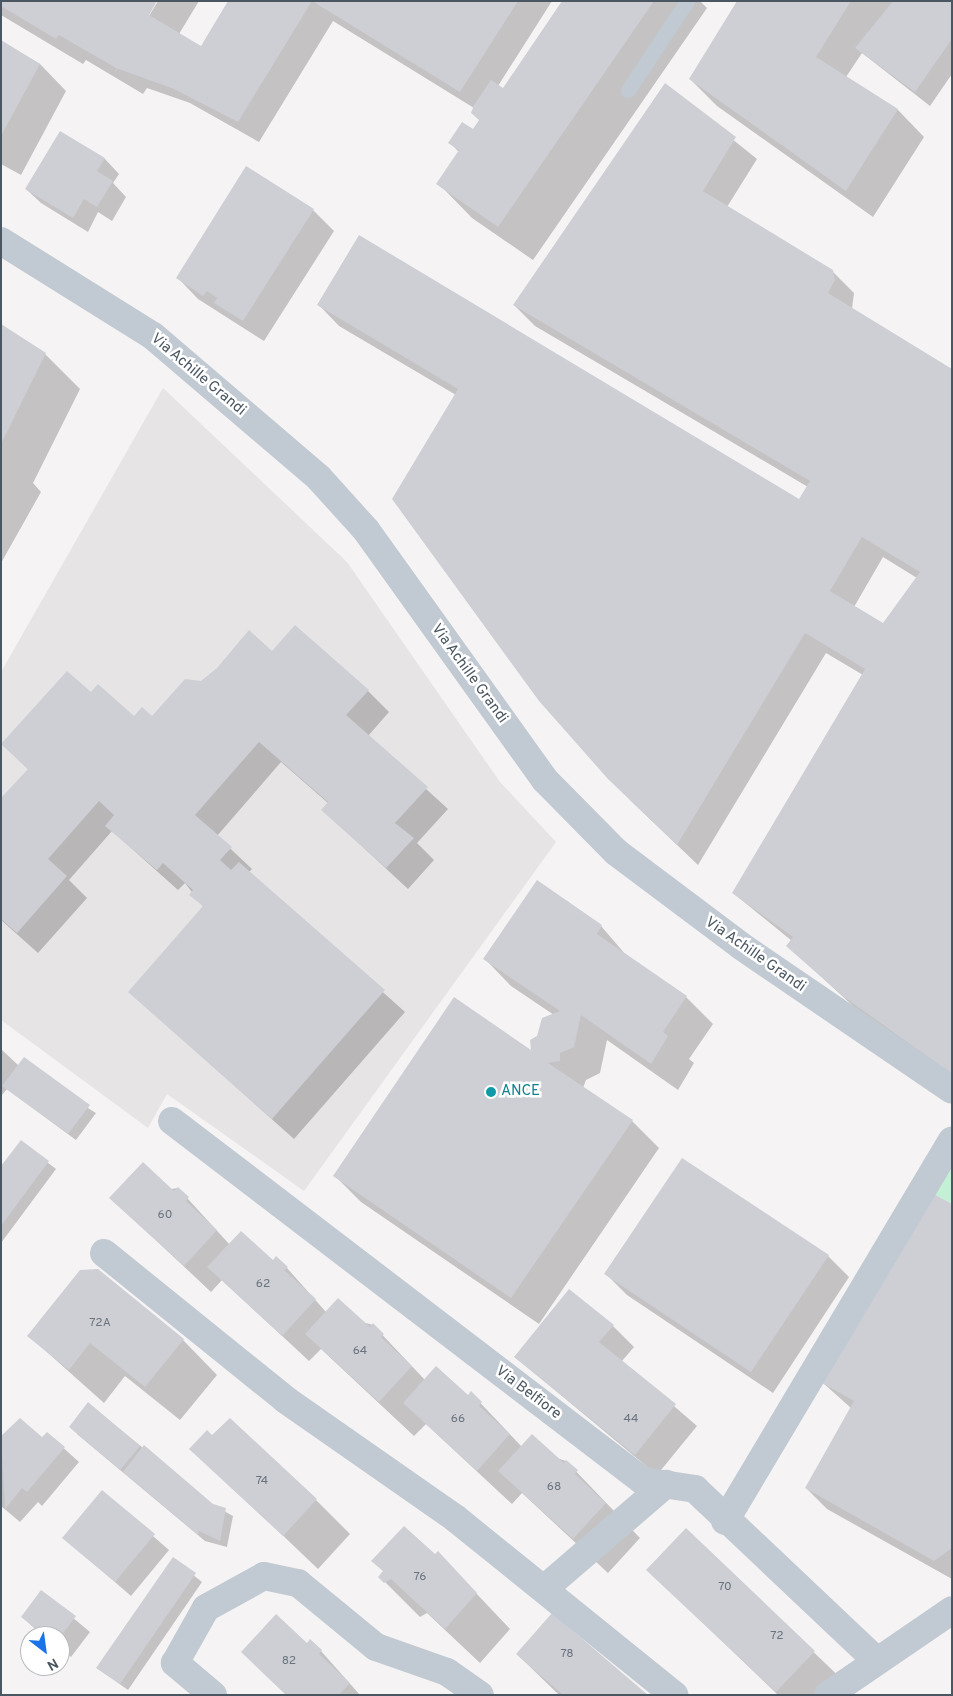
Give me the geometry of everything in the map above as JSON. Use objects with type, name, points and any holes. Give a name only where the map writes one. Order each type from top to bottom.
[{"type":"street","name":"Via Achille Grandi","points":[[1,241],[153,336],[320,478],[366,530],[544,780],[616,852],[741,946],[952,1090]]},
{"type":"street","name":"Via Belfiore","points":[[172,1121],[643,1481],[695,1489],[725,1521],[876,1661]]},
{"type":"street","points":[[725,1521],[952,1140]]},
{"type":"street","points":[[104,1253],[286,1400],[455,1518],[546,1588],[674,1695]]},
{"type":"street","points":[[546,1588],[666,1484]]},
{"type":"street","points":[[213,1695],[175,1663],[206,1608],[264,1576],[298,1583],[376,1647],[447,1672],[480,1695]]},
{"type":"street","points":[[828,1695],[952,1610]]},
{"type":"lane","points":[[628,90],[688,1]]},
{"type":"shaded area","points":[[163,388],[347,562],[500,782],[556,842],[304,1191],[167,1094],[148,1128],[1,1020],[1,672]]},
{"type":"green space","points":[[952,1165],[952,1204],[934,1194]]},
{"type":"building","points":[[1,1],[157,1],[149,15],[201,46],[228,1],[312,1],[238,122],[174,89],[116,68],[59,35],[56,39],[1,6]]},
{"type":"building","points":[[312,1],[518,1],[460,92]]},
{"type":"building","points":[[562,1],[654,1],[498,227],[436,184],[459,150],[448,143],[462,122],[473,129],[479,120],[471,113],[474,105],[491,80],[503,88]]},
{"type":"building","points":[[737,1],[851,1],[816,57],[898,109],[846,191],[689,79]]},
{"type":"building","points":[[893,1],[952,1],[952,39],[915,92],[855,48]]},
{"type":"building","points":[[1,40],[40,64],[1,136]]},
{"type":"building","points":[[665,83],[736,137],[703,191],[833,270],[835,280],[828,293],[952,369],[952,1074],[844,997],[786,946],[793,937],[732,893],[865,669],[805,633],[677,845],[608,779],[539,701],[392,499],[458,389],[317,305],[359,235],[799,499],[810,481],[513,305]],"holes":[[[862,537],[920,572],[883,623],[830,591]]]},
{"type":"building","points":[[60,131],[105,158],[97,171],[113,181],[97,207],[84,199],[73,218],[25,189]]},
{"type":"building","points":[[246,166],[314,209],[243,321],[214,303],[217,298],[207,291],[203,296],[176,278]]},
{"type":"building","points":[[1,324],[46,353],[1,444]]},
{"type":"building","points":[[295,625],[369,690],[346,715],[428,787],[395,823],[414,838],[386,868],[321,810],[328,802],[259,742],[195,815],[232,847],[220,860],[231,870],[239,862],[385,990],[272,1119],[128,992],[203,906],[189,895],[193,890],[163,863],[157,870],[105,826],[114,815],[99,801],[48,859],[67,876],[17,933],[1,919],[1,798],[28,769],[1,744],[67,671],[91,692],[98,684],[134,716],[142,707],[152,716],[185,679],[201,681],[217,668],[249,630],[272,651]]},
{"type":"building","name":"ANCE","points":[[537,880],[602,925],[597,934],[687,996],[663,1032],[668,1036],[651,1064],[581,1015],[574,1047],[560,1053],[560,1061],[548,1063],[633,1120],[511,1298],[333,1176],[454,997],[531,1050],[530,1040],[537,1036],[542,1018],[560,1011],[483,959]]},
{"type":"building","points":[[24,1057],[90,1105],[68,1134],[2,1086]]},
{"type":"building","points":[[21,1140],[49,1161],[1,1226],[1,1166]]},
{"type":"building","points":[[682,1158],[829,1255],[751,1372],[604,1274]]},
{"type":"building","points":[[143,1162],[174,1191],[178,1187],[189,1197],[186,1201],[217,1230],[184,1266],[109,1198]]},
{"type":"building","points":[[934,1194],[952,1204],[952,1548],[934,1561],[805,1488],[854,1401],[822,1383]]},
{"type":"building","points":[[241,1231],[273,1260],[276,1256],[288,1267],[284,1270],[316,1299],[282,1336],[207,1267]]},
{"type":"building","points":[[98,1269],[184,1339],[145,1387],[90,1343],[69,1370],[27,1336],[80,1270]]},
{"type":"building","points":[[569,1289],[614,1325],[599,1342],[676,1404],[635,1455],[514,1357]]},
{"type":"building","points":[[338,1298],[370,1327],[373,1323],[384,1334],[381,1337],[412,1366],[379,1402],[305,1334]]},
{"type":"building","points":[[436,1366],[468,1395],[471,1391],[482,1402],[479,1406],[510,1434],[477,1471],[403,1403]]},
{"type":"building","points":[[88,1402],[140,1446],[120,1470],[69,1427]]},
{"type":"building","points":[[20,1418],[42,1437],[47,1432],[65,1447],[27,1492],[22,1488],[5,1509],[1,1436]]},
{"type":"building","points":[[230,1418],[317,1499],[283,1536],[189,1449],[207,1430],[212,1435]]},
{"type":"building","points":[[532,1434],[564,1463],[566,1460],[578,1470],[575,1474],[606,1503],[573,1539],[498,1471]]},
{"type":"building","points":[[144,1445],[213,1504],[226,1508],[220,1541],[199,1531],[198,1535],[123,1472]]},
{"type":"building","points":[[102,1490],[155,1534],[115,1582],[62,1538]]},
{"type":"building","points":[[404,1526],[435,1554],[438,1551],[477,1593],[445,1629],[391,1579],[384,1583],[378,1577],[383,1571],[371,1561]]},
{"type":"building","points":[[686,1528],[815,1651],[776,1692],[646,1570]]},
{"type":"building","points":[[173,1557],[196,1573],[120,1684],[96,1668]]},
{"type":"building","points":[[41,1590],[76,1616],[68,1626],[33,1626],[21,1617]]},
{"type":"building","points":[[552,1613],[648,1695],[563,1695],[516,1654]]},
{"type":"building","points":[[276,1614],[307,1643],[310,1639],[322,1650],[319,1654],[350,1683],[339,1695],[286,1695],[241,1652]]},
{"type":"place","name":"ANCE","points":[[491,1092]]}]
